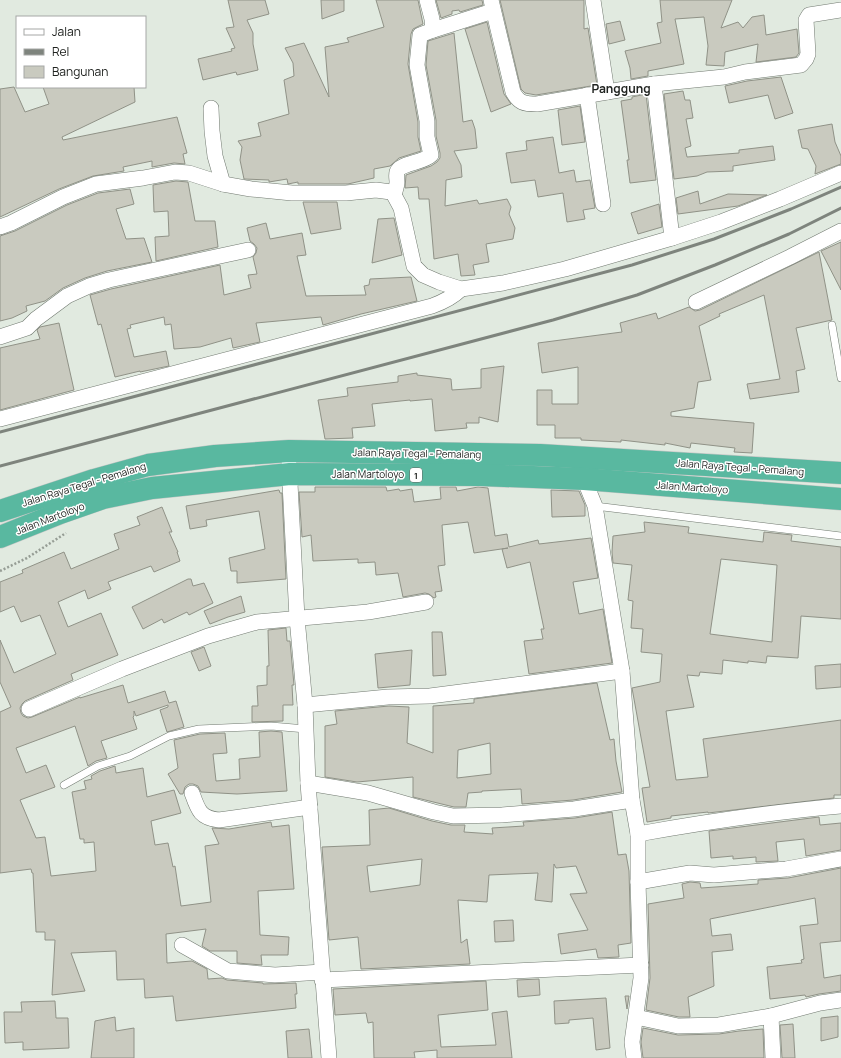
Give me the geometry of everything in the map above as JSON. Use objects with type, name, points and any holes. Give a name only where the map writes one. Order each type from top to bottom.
[{"type":"highway","name":"Jalan Raya Tegal - Pemalang","points":[[4,508],[57,502],[148,465],[215,456],[289,452],[540,455],[841,473]]},
{"type":"highway","name":"Jalan Martoloyo","points":[[0,537],[57,502],[103,498],[152,488],[290,474],[480,475],[584,479],[841,499]]},
{"type":"street","points":[[427,0],[433,30]]},
{"type":"street","points":[[593,0],[607,92]]},
{"type":"street","points":[[394,195],[397,184],[398,170],[402,166],[427,159],[431,155],[427,137],[427,121],[417,65],[420,35],[492,6],[513,92],[517,100],[526,104],[537,104],[654,84],[724,77],[745,72],[801,65],[808,54],[806,20],[809,15],[841,10]]},
{"type":"street","points":[[654,84],[672,238]]},
{"type":"street","points":[[587,95],[603,204]]},
{"type":"street","points":[[211,108],[215,156],[223,184]]},
{"type":"street","points":[[0,227],[63,197],[96,184],[175,172],[189,173],[223,184],[251,189],[292,193],[346,193],[376,190],[391,192],[401,208],[414,266],[423,275],[438,282],[461,289],[503,283],[565,269],[672,238],[721,222],[841,173]]},
{"type":"street","points":[[696,302],[841,231]]},
{"type":"street","points":[[0,337],[28,328],[36,319],[68,296],[90,286],[108,280],[248,250]]},
{"type":"street","points":[[0,419],[432,306],[454,296],[461,289]]},
{"type":"street","points":[[289,452],[297,618],[305,705],[308,784],[329,1058]]},
{"type":"street","points":[[584,479],[595,506],[622,671],[632,800],[638,834],[641,978],[632,1042],[634,1058]]},
{"type":"street","points":[[29,709],[122,669],[208,636],[257,622],[368,612],[426,602]]},
{"type":"street","points":[[305,705],[388,697],[430,696],[622,671]]},
{"type":"street","points":[[308,784],[368,793],[453,816],[502,815],[574,809],[632,800]]},
{"type":"street","points":[[192,793],[198,809],[202,814],[210,819],[219,820],[310,807]]},
{"type":"street","points":[[638,834],[706,822],[841,806]]},
{"type":"street","points":[[638,882],[690,873],[714,875],[786,869],[841,859]]},
{"type":"street","points":[[182,945],[228,971],[274,975],[322,976],[641,965]]},
{"type":"street","points":[[636,1017],[678,1026],[719,1025],[771,1016],[820,1003],[841,1000]]},
{"type":"street","points":[[771,1016],[773,1058]]},
{"type":"lane","points":[[832,325],[841,378]]},
{"type":"lane","points":[[595,506],[841,536]]},
{"type":"lane","points":[[64,785],[98,766],[130,756],[169,736],[199,729],[271,726],[306,729]]},
{"type":"building","points":[[228,0],[265,0],[269,14],[247,20],[253,33],[253,44],[258,70],[237,75],[236,72],[203,80],[198,59],[232,51],[231,49],[235,48],[226,28],[234,27]]},
{"type":"building","points":[[321,0],[344,0],[344,11],[322,19]]},
{"type":"building","points":[[376,0],[418,0],[423,24],[413,29],[411,34],[408,64],[418,122],[418,137],[421,151],[399,158],[390,166],[374,169],[374,178],[348,184],[298,184],[298,182],[288,184],[287,179],[269,182],[269,180],[244,179],[240,160],[242,147],[238,141],[261,136],[258,123],[289,114],[284,80],[294,76],[293,63],[285,48],[304,43],[329,97],[325,47],[349,42],[347,38],[384,27]]},
{"type":"building","points":[[436,0],[482,0],[483,5],[460,12],[459,10],[452,11],[452,14],[441,18]]},
{"type":"building","points":[[500,0],[584,0],[584,29],[588,28],[597,85],[536,95],[525,93],[521,89]]},
{"type":"building","points":[[660,0],[732,0],[721,28],[738,22],[743,28],[752,17],[764,15],[766,35],[797,29],[799,53],[796,57],[756,62],[758,44],[725,52],[724,66],[706,65],[708,46],[704,17],[675,19],[684,64],[648,71],[648,76],[631,79],[630,68],[625,51],[661,43],[657,23],[662,22]]},
{"type":"building","points":[[620,21],[625,40],[609,44],[606,24]]},
{"type":"building","points":[[487,22],[504,94],[511,104],[491,112],[465,29]]},
{"type":"building","points":[[454,33],[463,122],[472,120],[475,129],[477,148],[454,151],[461,165],[462,177],[446,180],[445,206],[477,200],[479,204],[507,199],[511,207],[509,214],[515,228],[513,239],[486,244],[489,262],[473,265],[475,275],[461,276],[458,254],[434,259],[429,199],[419,199],[418,187],[405,188],[406,175],[431,166],[440,158],[436,136],[436,120],[426,65],[428,41]]},
{"type":"building","points":[[781,77],[793,113],[775,119],[768,95],[729,103],[725,86],[747,81]]},
{"type":"building","points":[[14,87],[25,112],[49,104],[43,88],[134,88],[135,102],[62,137],[63,140],[177,117],[187,153],[183,154],[185,164],[174,163],[152,167],[152,161],[123,167],[124,171],[93,176],[59,189],[0,217],[0,89]]},
{"type":"building","points":[[683,91],[685,100],[690,100],[693,118],[686,119],[691,146],[685,148],[687,157],[739,153],[739,150],[773,146],[775,160],[733,166],[733,171],[707,172],[697,176],[674,179],[664,94]]},
{"type":"building","points":[[646,94],[656,180],[630,183],[627,160],[629,160],[621,101]]},
{"type":"building","points":[[580,106],[585,142],[562,145],[558,110]]},
{"type":"building","points":[[832,124],[835,142],[841,156],[841,164],[815,174],[816,166],[808,149],[802,148],[798,130]]},
{"type":"building","points":[[553,137],[559,173],[574,170],[576,182],[590,180],[595,208],[583,210],[585,219],[567,222],[563,193],[538,197],[535,180],[511,183],[506,153],[527,150],[526,141]]},
{"type":"building","points":[[176,181],[188,182],[195,221],[215,221],[218,247],[156,261],[155,237],[169,236],[168,211],[154,212],[153,185]]},
{"type":"building","points":[[130,189],[134,204],[116,209],[126,239],[144,238],[152,262],[107,271],[85,278],[63,288],[45,301],[26,306],[27,311],[12,318],[0,321],[0,236],[15,231],[67,205],[98,193]]},
{"type":"building","points":[[698,191],[700,204],[728,194],[767,195],[738,206],[678,214],[676,198]]},
{"type":"building","points":[[303,202],[337,202],[341,229],[311,234]]},
{"type":"building","points":[[659,204],[662,227],[638,234],[631,213]]},
{"type":"building","points":[[394,218],[402,255],[372,263],[378,219]]},
{"type":"building","points":[[266,223],[270,239],[302,233],[306,255],[297,256],[306,296],[366,295],[364,286],[369,285],[370,279],[411,277],[417,301],[361,314],[323,325],[321,317],[256,323],[260,342],[233,348],[231,338],[200,347],[174,349],[171,324],[165,325],[164,317],[130,325],[131,328],[127,329],[134,357],[166,351],[169,366],[115,377],[101,324],[98,325],[90,295],[220,265],[224,295],[251,288],[248,275],[257,274],[253,257],[257,248],[250,241],[247,228]]},
{"type":"building","points":[[841,242],[841,290],[821,251]]},
{"type":"building","points":[[819,252],[832,320],[796,328],[805,369],[796,371],[799,392],[750,399],[747,384],[780,379],[764,295],[719,314],[720,316],[699,326],[711,380],[698,382],[694,408],[671,412],[671,416],[754,423],[752,453],[734,452],[735,448],[691,443],[690,448],[665,443],[665,445],[621,440],[621,442],[581,440],[581,438],[555,438],[555,425],[537,425],[537,390],[552,390],[552,404],[578,404],[578,367],[542,373],[538,343],[622,332],[620,323],[656,313],[658,319],[689,307],[695,311],[700,310]]},
{"type":"building","points":[[59,323],[74,390],[0,410],[0,348],[40,339],[37,330],[40,327]]},
{"type":"building","points":[[504,366],[498,422],[479,417],[479,423],[466,423],[467,428],[435,431],[432,399],[410,400],[372,404],[375,426],[352,428],[353,438],[325,439],[318,400],[348,396],[347,388],[398,382],[398,376],[417,373],[417,375],[451,379],[452,390],[481,388],[481,369]]},
{"type":"building","points":[[315,487],[386,487],[387,491],[412,489],[414,502],[441,499],[440,487],[456,487],[457,491],[478,487],[488,488],[495,536],[507,534],[509,547],[538,540],[539,544],[591,538],[598,578],[573,582],[579,614],[603,609],[612,663],[529,674],[524,641],[543,639],[541,629],[544,629],[530,562],[507,568],[502,549],[508,548],[474,553],[468,522],[442,525],[445,565],[438,566],[442,591],[435,592],[436,597],[434,598],[425,593],[403,597],[398,573],[376,575],[375,562],[358,563],[358,559],[313,561],[311,535],[302,537],[299,492],[315,492]]},
{"type":"building","points":[[279,490],[280,493],[282,493],[286,579],[237,583],[237,571],[231,571],[229,558],[265,549],[259,511],[206,520],[207,526],[190,529],[186,506]]},
{"type":"building","points":[[551,490],[579,491],[585,505],[585,516],[552,517]]},
{"type":"building","points":[[162,507],[172,532],[169,532],[178,552],[180,561],[154,572],[151,566],[108,582],[111,589],[88,599],[85,590],[58,602],[68,627],[101,613],[118,655],[71,674],[73,680],[25,701],[20,708],[23,716],[28,718],[80,697],[123,685],[128,703],[165,691],[169,703],[176,701],[184,727],[167,732],[160,710],[168,707],[168,705],[136,716],[134,711],[133,717],[137,729],[101,741],[107,758],[96,761],[88,766],[75,726],[16,748],[26,773],[46,765],[55,787],[20,800],[36,838],[45,837],[51,876],[96,871],[94,842],[84,843],[84,839],[80,839],[72,792],[86,789],[84,781],[92,779],[91,776],[100,771],[115,766],[116,773],[143,768],[147,797],[174,790],[181,813],[151,821],[155,845],[168,843],[173,867],[175,866],[181,906],[211,902],[205,846],[219,844],[212,828],[229,829],[271,822],[272,827],[289,825],[294,889],[258,891],[260,935],[289,937],[288,955],[261,955],[262,965],[237,963],[237,951],[210,951],[202,946],[206,929],[166,934],[167,963],[192,961],[207,969],[208,979],[222,978],[227,980],[263,984],[296,983],[296,1008],[176,1021],[173,996],[145,998],[144,979],[117,980],[116,951],[71,953],[85,991],[52,995],[55,940],[45,940],[45,932],[36,932],[33,873],[31,869],[0,873],[0,712],[11,707],[0,682],[0,640],[14,673],[56,654],[40,615],[21,622],[14,606],[0,612],[0,582],[23,573],[22,570],[64,552],[71,569],[119,549],[114,534],[140,525],[137,517]]},
{"type":"building","points":[[644,522],[689,527],[688,533],[763,542],[764,532],[792,535],[791,541],[841,547],[841,619],[801,616],[798,658],[767,656],[766,663],[748,661],[748,663],[723,660],[722,674],[700,672],[699,676],[687,675],[694,707],[666,711],[676,780],[708,777],[703,739],[841,720],[841,795],[834,795],[834,798],[671,816],[671,818],[647,822],[642,788],[650,787],[632,688],[660,682],[662,654],[641,652],[643,629],[631,628],[633,601],[628,600],[632,565],[613,563],[612,552],[613,536],[645,532]],"holes":[[[721,559],[777,565],[772,642],[710,634]]]},
{"type":"building","points":[[188,579],[191,579],[193,586],[204,583],[213,603],[189,615],[187,612],[164,623],[162,619],[143,629],[132,607]]},
{"type":"building","points":[[241,596],[245,612],[210,624],[204,611]]},
{"type":"building","points":[[286,628],[287,641],[290,641],[294,685],[292,685],[293,705],[283,705],[283,721],[252,722],[252,706],[258,706],[257,686],[267,685],[267,666],[269,666],[268,630]]},
{"type":"building","points":[[432,632],[442,632],[446,675],[433,676]]},
{"type":"building","points":[[204,647],[211,666],[199,671],[191,652]]},
{"type":"building","points":[[412,650],[410,685],[378,688],[375,654]]},
{"type":"building","points":[[841,664],[841,687],[816,689],[815,666]]},
{"type":"building","points":[[597,683],[610,740],[614,739],[616,761],[622,792],[573,800],[522,804],[521,789],[482,791],[468,793],[466,807],[454,807],[413,797],[413,777],[357,782],[325,777],[325,726],[337,724],[335,711],[389,706],[409,707],[407,743],[433,753],[433,706],[474,703],[474,699]],"holes":[[[490,743],[491,774],[457,778],[458,750]]]},
{"type":"building","points":[[259,732],[282,732],[287,791],[237,794],[201,792],[198,786],[189,784],[185,787],[183,794],[180,794],[168,774],[178,768],[174,740],[200,734],[225,733],[227,753],[213,754],[216,781],[240,779],[239,759],[260,757]]},
{"type":"building","points":[[389,808],[432,821],[451,825],[465,825],[464,832],[493,834],[492,828],[524,826],[523,822],[575,818],[612,812],[618,855],[626,854],[629,871],[631,943],[618,945],[619,957],[598,958],[596,949],[561,954],[558,934],[588,930],[570,894],[587,893],[576,866],[556,868],[554,864],[552,902],[535,900],[538,873],[489,875],[487,902],[458,900],[461,943],[467,939],[470,964],[361,969],[358,937],[329,940],[322,847],[370,845],[369,810]],"holes":[[[422,859],[420,885],[370,892],[367,866]]]},
{"type":"building","points":[[819,817],[820,825],[841,823],[841,850],[806,856],[804,839],[776,842],[778,861],[756,862],[756,857],[733,859],[733,856],[711,858],[709,831]]},
{"type":"building","points":[[841,868],[841,941],[820,943],[824,978],[841,975],[841,991],[806,997],[805,995],[770,999],[767,967],[802,963],[801,960],[804,959],[800,926],[818,924],[815,898],[710,919],[712,936],[731,934],[733,950],[712,952],[714,986],[688,997],[690,1017],[679,1017],[646,1010],[650,978],[648,904],[684,898],[682,884],[690,882],[700,883],[701,888],[758,884],[758,880],[788,878]]},
{"type":"building","points":[[513,920],[514,941],[495,942],[494,921]]},
{"type":"building","points":[[539,979],[540,995],[518,997],[517,980]]},
{"type":"building","points":[[486,981],[488,1010],[438,1015],[441,1047],[496,1045],[492,1013],[507,1011],[512,1058],[437,1058],[437,1050],[414,1052],[415,1058],[374,1058],[373,1022],[368,1023],[366,1013],[335,1015],[333,989]]},
{"type":"building","points":[[625,996],[629,996],[627,1009]]},
{"type":"building","points":[[606,998],[610,1048],[596,1050],[593,1018],[569,1020],[569,1023],[555,1024],[554,1001]]},
{"type":"building","points":[[55,1001],[56,1018],[68,1018],[69,1048],[23,1050],[23,1042],[5,1043],[4,1012],[22,1012],[21,1002]]},
{"type":"building","points":[[838,1016],[838,1037],[821,1041],[821,1018]]},
{"type":"building","points":[[115,1017],[116,1031],[134,1028],[134,1058],[91,1058],[95,1021]]},
{"type":"building","points":[[793,1024],[795,1058],[782,1058],[780,1025]]},
{"type":"building","points":[[643,1028],[678,1035],[719,1034],[763,1029],[764,1058],[643,1058],[641,1042]]},
{"type":"building","points":[[309,1029],[312,1058],[288,1058],[286,1031]]},
{"type":"railway","points":[[0,432],[632,265],[714,239],[791,209],[841,187]]},
{"type":"railway","points":[[0,466],[553,320],[637,295],[715,265],[789,234],[841,208]]},
{"type":"district","name":"Panggung","points":[[621,88]]}]
